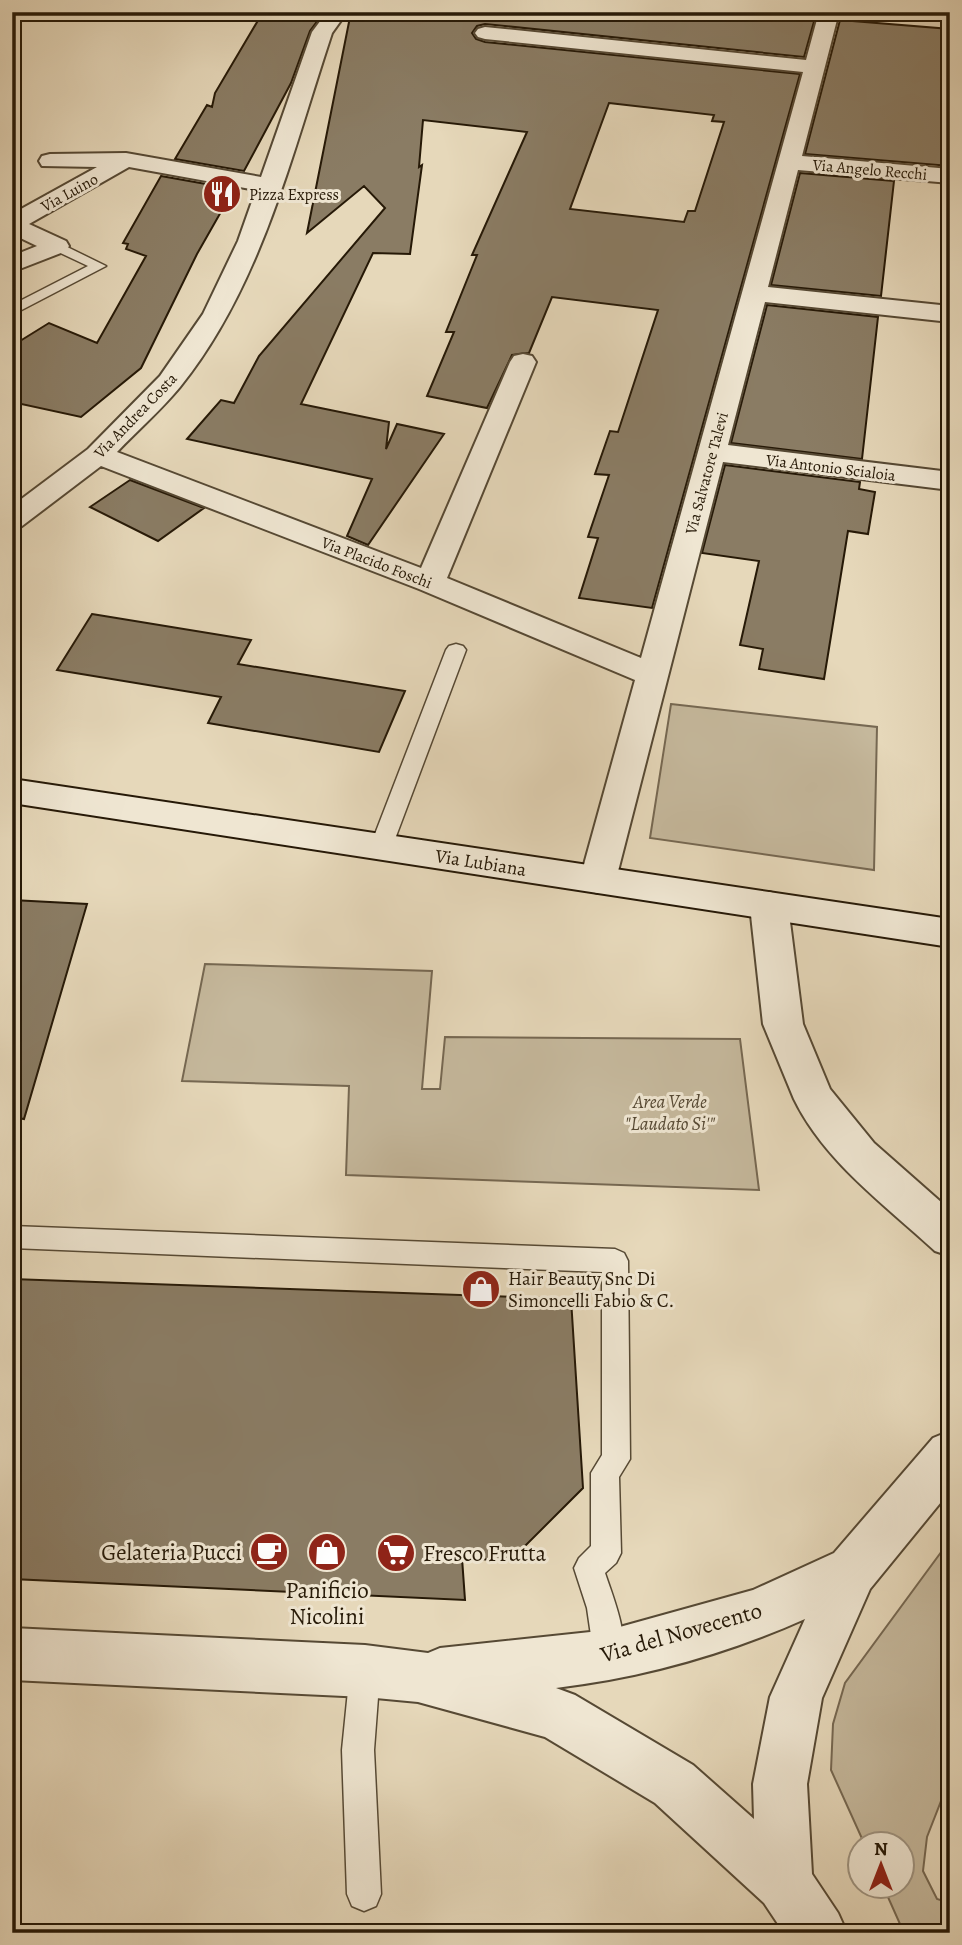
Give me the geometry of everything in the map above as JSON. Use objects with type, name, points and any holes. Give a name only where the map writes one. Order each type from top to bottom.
[{"type":"street","name":"Via Andrea Costa","points":[[12,520],[98,455],[170,382],[216,314],[250,242],[322,32],[337,12]]},
{"type":"street","name":"Via Salvatore Talevi","points":[[598,880],[829,12]]},
{"type":"street","points":[[485,33],[815,67]]},
{"type":"street","name":"Via Luino","points":[[12,225],[125,160]]},
{"type":"street","name":"Via Luino","points":[[50,161],[125,160],[269,185]]},
{"type":"street","name":"Via Angelo Recchi","points":[[789,162],[950,177]]},
{"type":"street","name":"Via Luino","points":[[12,225],[57,246]]},
{"type":"street","points":[[12,265],[57,246]]},
{"type":"street","points":[[754,293],[950,314]]},
{"type":"street","points":[[430,582],[523,362]]},
{"type":"street","name":"Via Antonio Scialoia","points":[[712,453],[950,481]]},
{"type":"street","name":"Via Placido Foschi","points":[[98,455],[430,582],[653,675]]},
{"type":"street","name":"Via Lubiana","points":[[12,791],[950,933]]},
{"type":"street","points":[[769,906],[783,1024],[814,1099],[859,1156],[950,1237]]},
{"type":"street","name":"Via del Novecento","points":[[784,1883],[780,1784],[796,1697],[852,1570],[950,1454]]},
{"type":"street","name":"Via del Novecento","points":[[418,1676],[608,1656],[757,1614],[852,1570]]},
{"type":"street","name":"Via del Novecento","points":[[12,1654],[365,1671],[418,1676],[556,1714],[674,1784],[784,1883],[818,1933]]},
{"type":"lane","points":[[12,311],[99,266],[57,246]]},
{"type":"lane","points":[[381,847],[456,650]]},
{"type":"lane","points":[[12,1237],[615,1261],[616,1459],[605,1473],[606,1553],[589,1568],[602,1608],[608,1656]]},
{"type":"lane","points":[[364,1895],[358,1750],[365,1671]]},
{"type":"green space","points":[[671,704],[877,727],[874,870],[650,838]]},
{"type":"green space","name":"Area Verde \"Laudato Si'\"","points":[[205,964],[432,971],[422,1089],[440,1089],[445,1037],[740,1039],[759,1190],[346,1175],[349,1086],[182,1081]]},
{"type":"green space","points":[[950,1540],[950,1778],[927,1837],[923,1871],[937,1899],[950,1903],[950,1933],[904,1933],[889,1899],[916,1899],[916,1829],[858,1829],[831,1770],[833,1724],[845,1683]]},
{"type":"building","points":[[263,12],[324,12],[310,31],[291,83],[244,171],[175,159],[207,105],[212,107],[215,93]]},
{"type":"building","points":[[351,12],[809,12],[807,17],[815,18],[804,57],[485,24],[477,26],[472,33],[476,39],[485,42],[800,74],[652,608],[579,598],[598,538],[588,537],[609,475],[595,474],[610,431],[618,432],[658,310],[552,297],[529,353],[512,355],[487,408],[427,396],[454,332],[446,332],[477,255],[472,255],[527,132],[423,120],[419,167],[422,165],[410,254],[373,253],[301,404],[389,422],[386,449],[397,424],[444,434],[368,545],[347,536],[372,479],[187,439],[221,400],[234,403],[259,356],[385,208],[364,186],[307,233]],"holes":[[[609,103],[714,115],[712,121],[724,122],[695,211],[688,211],[684,222],[570,209]]]},
{"type":"building","points":[[840,20],[950,29],[950,166],[805,154]]},
{"type":"building","points":[[800,173],[894,181],[881,296],[771,285]]},
{"type":"building","points":[[161,176],[234,189],[197,254],[141,368],[81,417],[12,402],[12,346],[49,323],[97,343],[146,256],[126,249],[128,244],[123,243]]},
{"type":"building","points":[[767,305],[878,317],[862,459],[731,443]]},
{"type":"building","points":[[725,465],[860,482],[859,489],[875,492],[868,534],[848,531],[824,679],[759,669],[763,649],[740,645],[759,561],[702,553]]},
{"type":"building","points":[[130,480],[204,508],[158,541],[90,507]]},
{"type":"building","points":[[92,614],[251,640],[238,664],[405,691],[379,752],[208,723],[221,697],[57,670]]},
{"type":"building","points":[[12,900],[87,904],[24,1119],[12,1117]]},
{"type":"building","points":[[12,1279],[571,1299],[583,1488],[510,1561],[462,1558],[465,1600],[12,1579]]},
{"type":"place","name":"Pizza Express","points":[[222,194]]},
{"type":"place","name":"Hair Beauty Snc Di Simoncelli Fabio & C.","points":[[481,1289]]},
{"type":"place","name":"Gelateria Pucci","points":[[269,1552]]},
{"type":"place","name":"Panificio Nicolini","points":[[327,1552]]},
{"type":"place","name":"Fresco Frutta","points":[[396,1553]]}]
